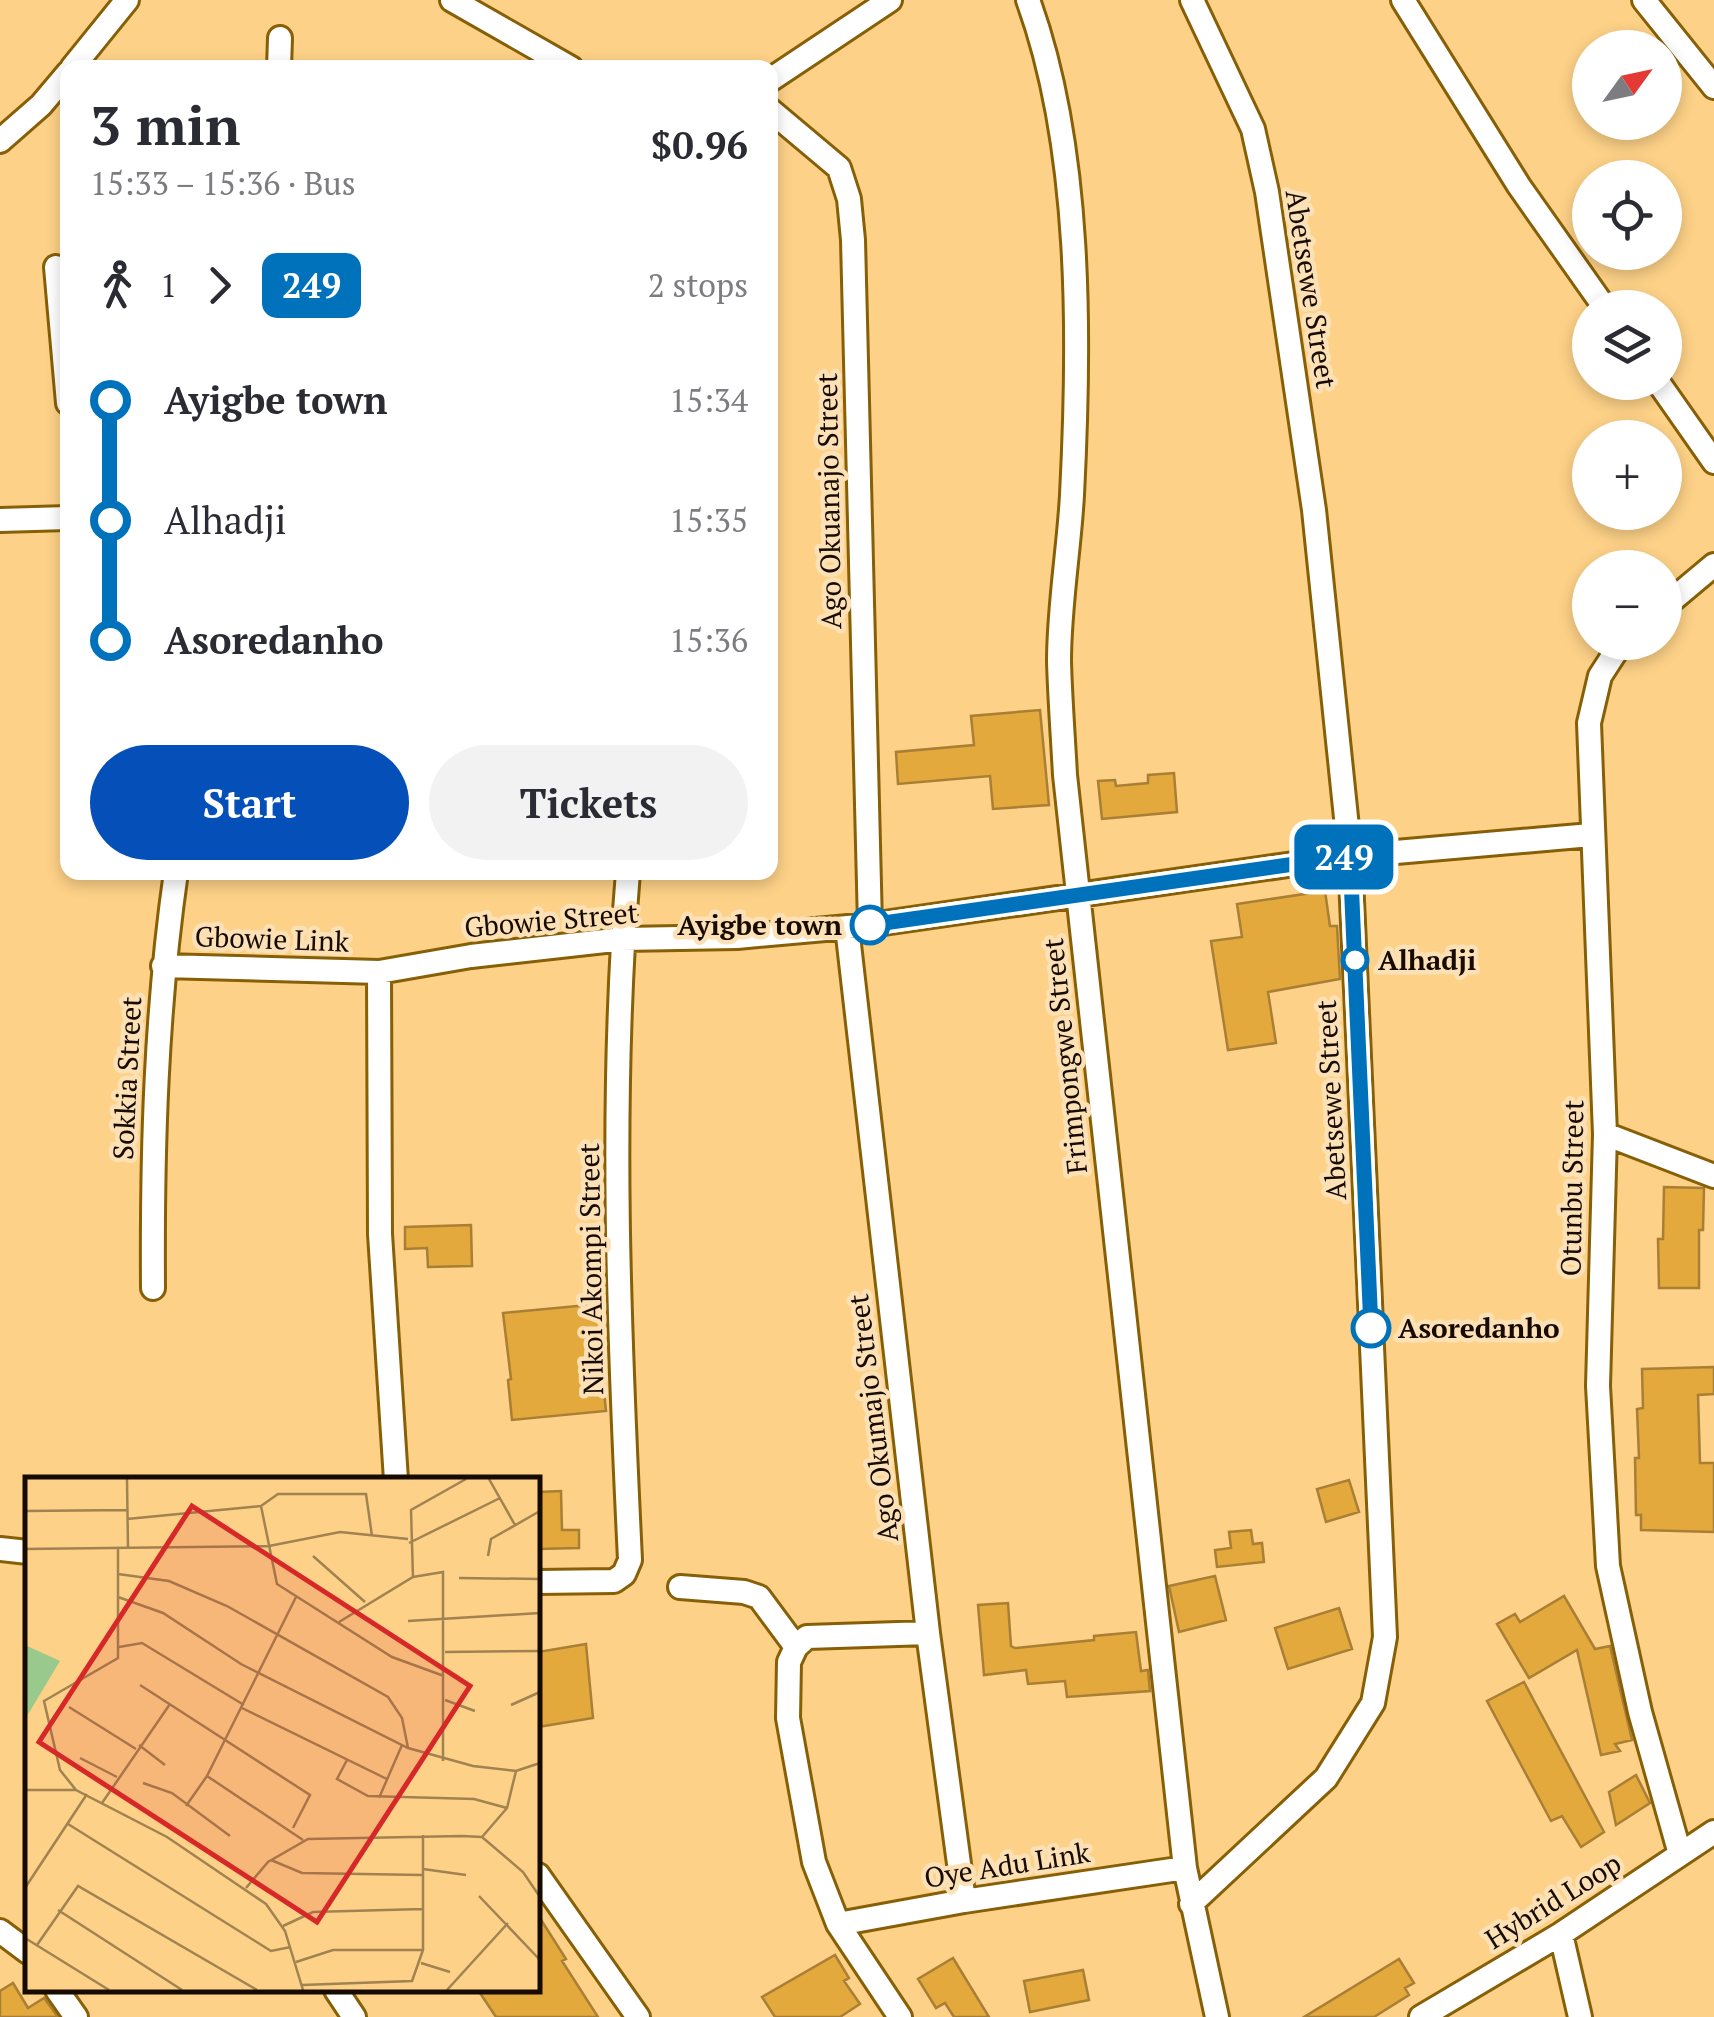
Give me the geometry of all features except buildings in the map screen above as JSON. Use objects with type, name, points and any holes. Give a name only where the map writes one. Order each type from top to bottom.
[{"type":"street","points":[[78,60],[127,0]]},
{"type":"street","points":[[452,0],[557,60]]},
{"type":"street","points":[[778,75],[890,0]]},
{"type":"street","name":"Frimpongwe Street","points":[[1028,0],[1041,34],[1070,205],[1076,328],[1072,476],[1059,659],[1066,775],[1192,1904]]},
{"type":"street","name":"Abetsewe Street","points":[[1192,0],[1252,128],[1267,192],[1314,510],[1350,856],[1385,1637],[1373,1703],[1326,1778],[1192,1904]]},
{"type":"street","points":[[1403,0],[1519,186],[1592,290]]},
{"type":"street","points":[[1644,0],[1714,87]]},
{"type":"street","points":[[279,60],[280,38]]},
{"type":"street","points":[[0,141],[41,105],[60,82]]},
{"type":"street","name":"Ago Okuanajo Street","points":[[778,117],[839,168],[849,199],[853,240],[858,926]]},
{"type":"street","points":[[56,267],[60,312]]},
{"type":"street","points":[[1671,400],[1714,462]]},
{"type":"street","points":[[0,520],[60,518]]},
{"type":"street","points":[[1682,592],[1714,565]]},
{"type":"street","name":"Otunbu Street","points":[[1608,660],[1594,692],[1589,723],[1605,1134],[1598,1386],[1608,1566],[1640,1712],[1680,1854]]},
{"type":"street","name":"Gbowie Street","points":[[379,972],[471,956],[622,939],[737,937],[858,926],[1350,856],[1591,835]]},
{"type":"street","name":"Sokkia Street","points":[[153,1288],[152,1148],[163,966],[175,880]]},
{"type":"street","name":"Nikoi Akompi Street","points":[[540,1582],[614,1582],[624,1574],[630,1560],[618,1235],[622,939],[627,880]]},
{"type":"street","name":"Ago Okumajo Street","points":[[858,926],[928,1633],[964,1901]]},
{"type":"street","name":"Gbowie Link","points":[[163,966],[379,972]]},
{"type":"street","points":[[379,972],[380,1234],[396,1477]]},
{"type":"street","points":[[1605,1134],[1714,1176]]},
{"type":"street","points":[[0,1549],[25,1552]]},
{"type":"street","points":[[680,1587],[744,1592],[758,1597],[796,1647]]},
{"type":"street","points":[[900,2017],[838,1924],[814,1862],[788,1718],[789,1662],[796,1647],[807,1637],[928,1633]]},
{"type":"street","name":"Hybrid Loop","points":[[1421,2017],[1561,1934],[1714,1832]]},
{"type":"street","name":"Oye Adu Link","points":[[838,1924],[1186,1868]]},
{"type":"street","points":[[540,1878],[638,2017]]},
{"type":"street","points":[[1192,1904],[1217,2017]]},
{"type":"street","points":[[0,1932],[25,1950]]},
{"type":"street","points":[[1561,1934],[1580,2017]]},
{"type":"street","points":[[58,1992],[76,2017]]},
{"type":"street","points":[[337,1992],[354,2017]]},
{"type":"bus line","name":"249","points":[[870,925],[1350,856],[1371,1328]]},
{"type":"place","name":"Ayigbe town","points":[[870,925]]},
{"type":"place","name":"Alhadji","points":[[1355,960]]},
{"type":"place","name":"Asoredanho","points":[[1371,1328]]}]
